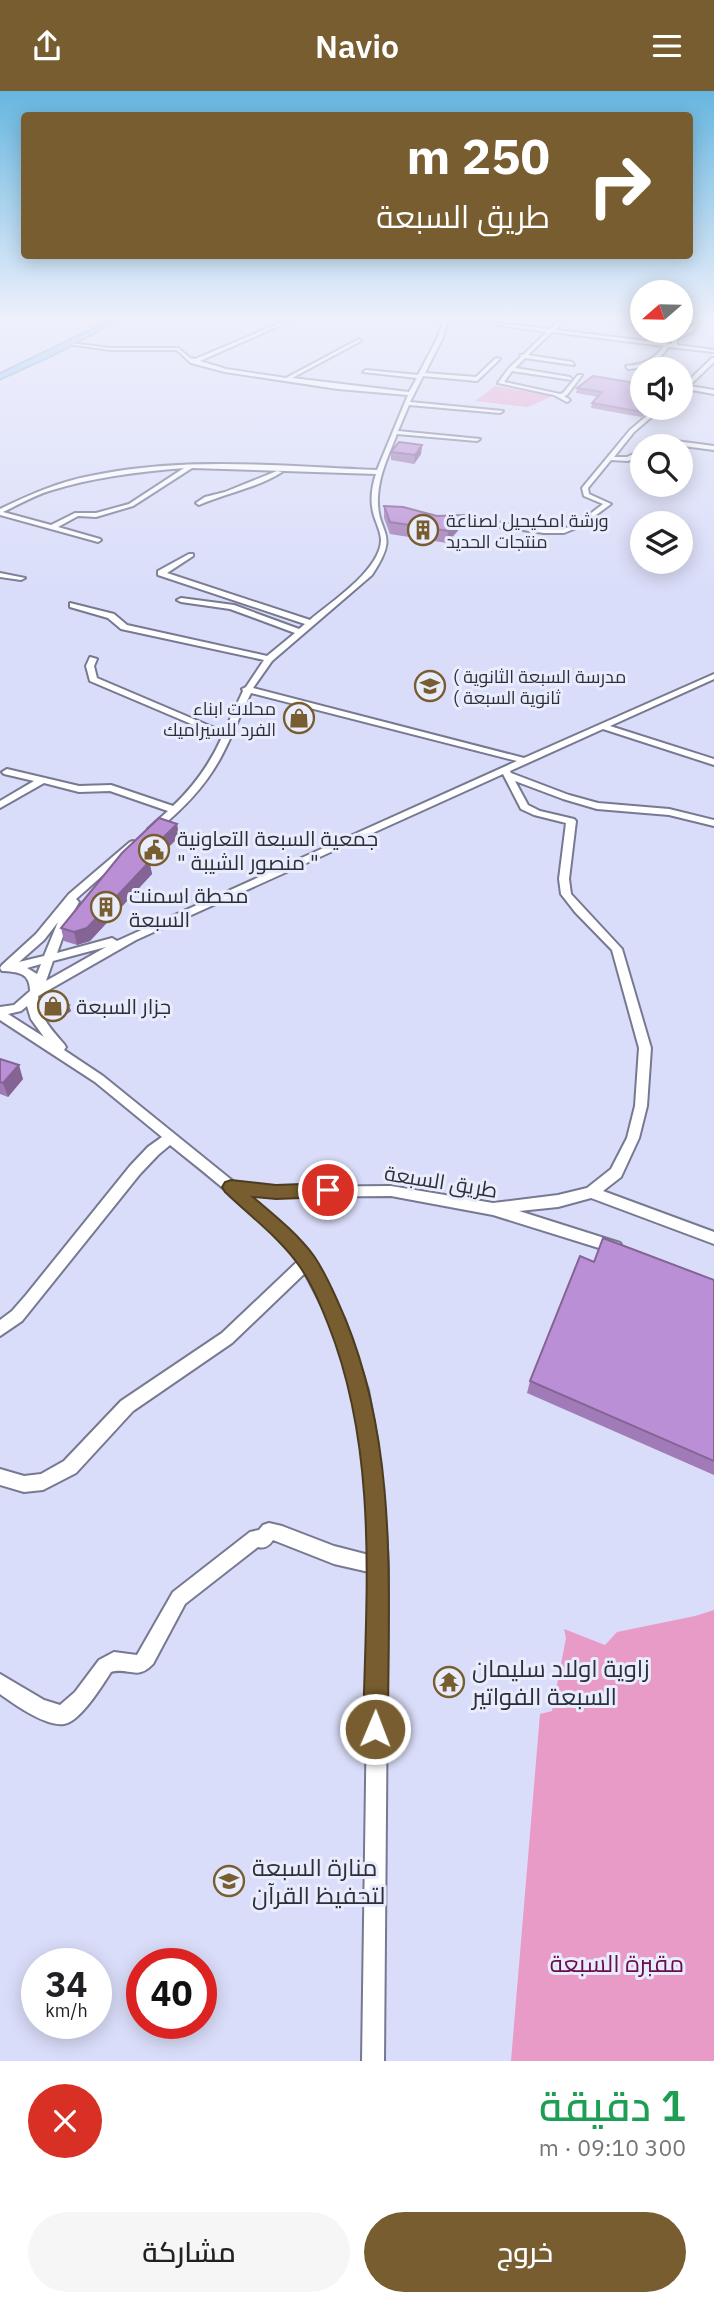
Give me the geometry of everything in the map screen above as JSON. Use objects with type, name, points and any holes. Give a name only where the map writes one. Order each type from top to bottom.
[{"type":"street","points":[[148,832],[174,810],[205,776],[227,736],[246,689],[269,659],[369,573],[381,558],[385,546],[384,533],[376,513],[374,488],[403,412]]},
{"type":"street","points":[[437,523],[474,521],[544,531],[570,530],[608,504],[584,493],[608,458],[645,420]]},
{"type":"street","points":[[395,432],[477,439]]},
{"type":"street","points":[[693,446],[714,449]]},
{"type":"street","points":[[608,458],[630,458]]},
{"type":"street","points":[[52,527],[77,514],[96,515],[131,505],[192,467]]},
{"type":"street","points":[[0,512],[39,491],[144,468],[380,472]]},
{"type":"street","points":[[199,503],[286,469]]},
{"type":"street","points":[[0,512],[98,540]]},
{"type":"street","points":[[376,513],[390,513]]},
{"type":"street","points":[[191,555],[161,574],[312,623]]},
{"type":"street","points":[[0,575],[21,578]]},
{"type":"street","points":[[181,600],[231,607],[300,632]]},
{"type":"street","points":[[73,605],[111,616],[124,627],[269,659]]},
{"type":"street","points":[[93,659],[90,666],[93,679],[227,736]]},
{"type":"street","points":[[0,1013],[17,1008],[79,965],[132,937],[507,772],[713,677]]},
{"type":"street","points":[[246,689],[527,761]]},
{"type":"street","points":[[602,726],[714,762]]},
{"type":"street","points":[[7,772],[84,790],[98,786],[111,788],[174,810]]},
{"type":"street","points":[[507,772],[566,797],[597,806],[669,812],[714,823]]},
{"type":"street","points":[[493,1209],[558,1201],[591,1192],[616,1174],[633,1137],[641,1106],[645,1048],[617,950],[563,889],[571,821],[524,807],[507,772]]},
{"type":"street","points":[[0,805],[41,781]]},
{"type":"street","points":[[4,969],[32,946],[82,887],[138,840]]},
{"type":"street","points":[[35,993],[63,922],[82,887]]},
{"type":"street","points":[[4,969],[132,937]]},
{"type":"street","points":[[4,969],[32,974],[36,981],[34,1014],[38,1023],[69,1058]]},
{"type":"street","points":[[0,1013],[69,1058],[231,1187],[291,1243],[307,1262],[342,1332],[360,1390],[369,1440],[379,1566],[373,2061]]},
{"type":"street","points":[[0,1329],[32,1300],[135,1170],[170,1138]]},
{"type":"street","name":"طريق السبعة","points":[[231,1187],[276,1192],[391,1191],[493,1209],[624,1251]]},
{"type":"street","points":[[591,1192],[714,1238]]},
{"type":"street","points":[[0,1477],[24,1484],[43,1482],[69,1467],[127,1406],[227,1338],[307,1262]]},
{"type":"street","points":[[0,1683],[38,1707],[63,1715],[82,1699],[105,1666],[114,1661],[140,1665],[147,1658],[180,1598],[256,1538],[262,1540],[268,1531],[334,1555],[379,1566]]},
{"type":"green space","name":"مقبرة السبعة","points":[[714,1610],[714,2061],[511,2061],[540,1714],[552,1711],[566,1638],[564,1629],[605,1645],[617,1632]]},
{"type":"building","points":[[399,442],[422,445],[415,455],[391,452]]},
{"type":"building","points":[[384,506],[403,507],[437,516],[463,515],[448,531],[390,522]]},
{"type":"building","points":[[159,818],[177,824],[142,858],[150,861],[87,928],[74,932],[61,928],[122,853]]},
{"type":"building","points":[[53,993],[69,1005],[56,1014],[41,1000]]},
{"type":"building","points":[[0,1059],[19,1065],[3,1083],[0,1082]]},
{"type":"building","points":[[603,1238],[714,1280],[714,1461],[530,1381],[580,1256],[594,1262]]},
{"type":"place","name":"ورشة امكيحيل لصناعة منتجات الحديد","points":[[423,530]]},
{"type":"place","name":"( مدرسة السبعة الثانوية ( ثانوية السبعة","points":[[430,686]]},
{"type":"place","name":"محلات ابناء الفرد للسيراميك","points":[[299,718]]},
{"type":"place","name":"جمعية السبعة التعاونية \" منصور الشيبة \"","points":[[154,850]]},
{"type":"place","name":"محطة اسمنت السبعة","points":[[106,907]]},
{"type":"place","name":"جزار السبعة","points":[[53,1006]]},
{"type":"place","name":"زاوية اولاد سليمان السبعة الفواتير","points":[[449,1682]]},
{"type":"place","name":"منارة السبعة لتحفيظ القرآن","points":[[229,1881]]},
{"type":"route","points":[[328,1190],[276,1192],[231,1187],[291,1243],[307,1262],[326,1295],[353,1361],[369,1440],[378,1529],[375,1729]]}]
